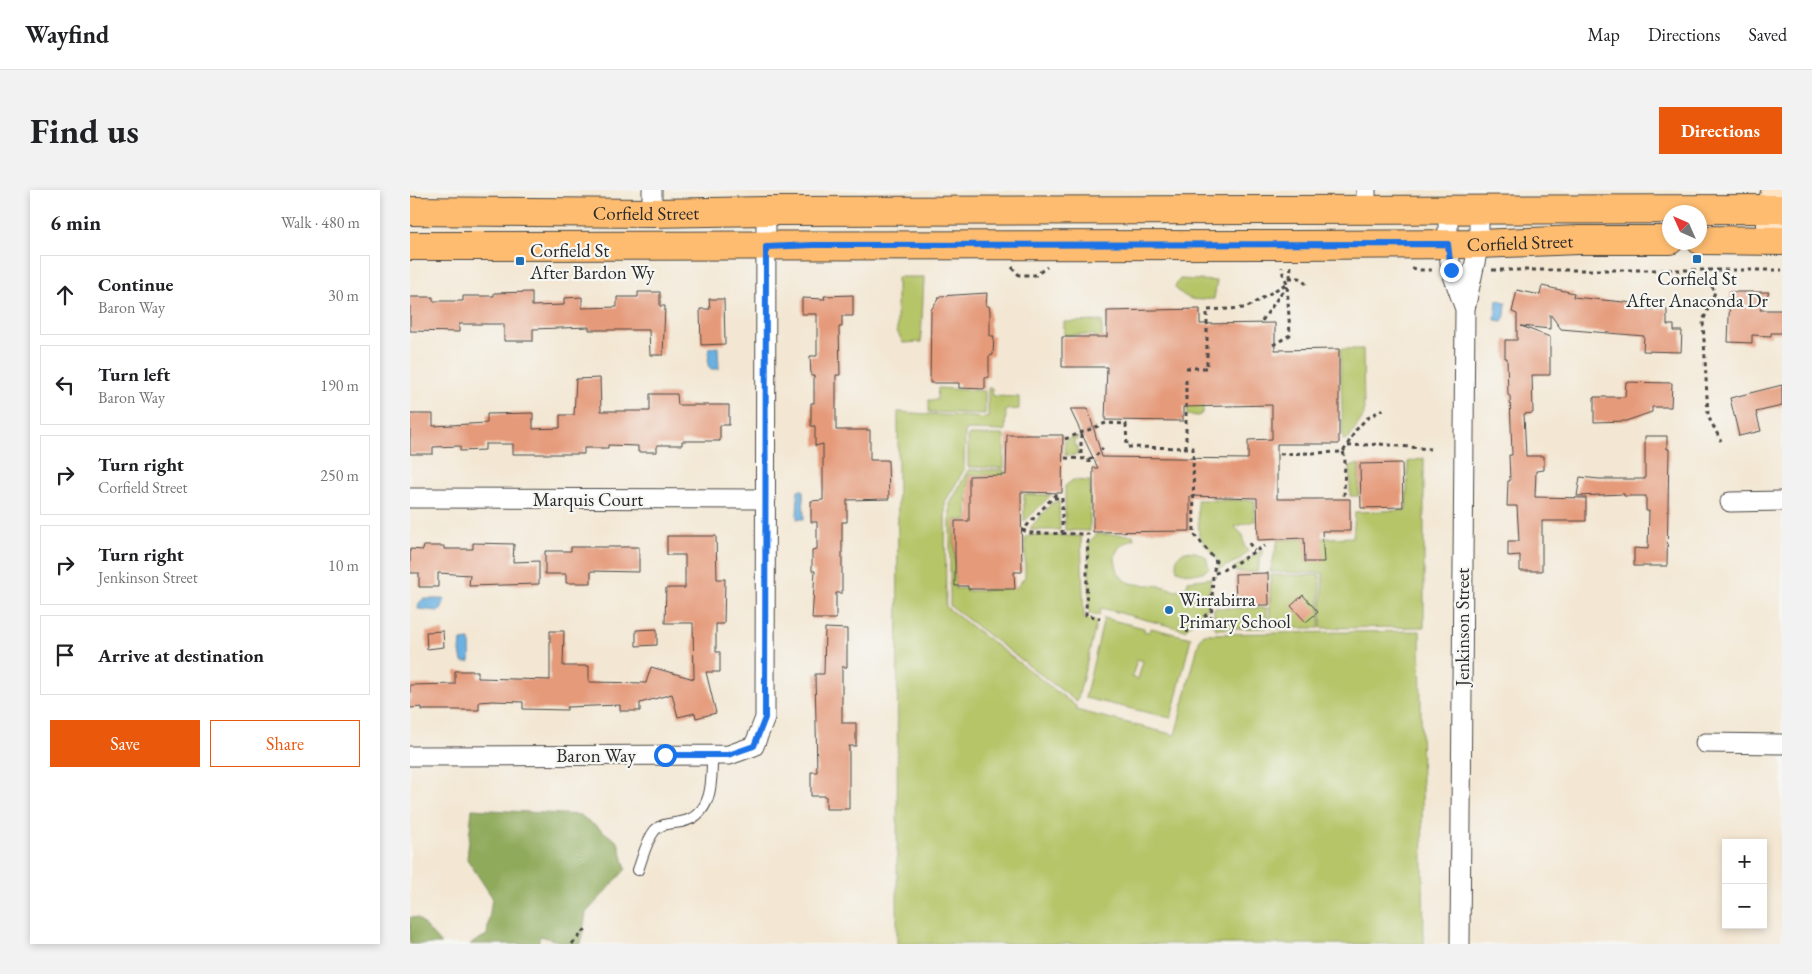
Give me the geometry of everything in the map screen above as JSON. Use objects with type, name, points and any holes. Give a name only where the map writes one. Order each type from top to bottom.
[{"type":"main road","name":"Corfield Street","points":[[410,211],[652,202],[766,211],[1366,200],[1448,209],[1776,203]]},
{"type":"main road","points":[[1707,240],[1776,240],[1776,203]]},
{"type":"main road","name":"Corfield Street","points":[[410,246],[766,247],[814,245],[1479,244],[1579,240],[1662,240]]},
{"type":"street","name":"Jenkinson Street","points":[[1460,944],[1465,309],[1479,244],[1479,208]]},
{"type":"street","name":"Jenkinson Street","points":[[1448,209],[1448,244],[1451,270],[1465,309]]},
{"type":"street","name":"Baron Way","points":[[410,756],[728,755],[754,746],[765,718],[766,211]]},
{"type":"street","name":"Marquis Court","points":[[410,498],[766,499]]},
{"type":"street","points":[[1730,502],[1782,502]]},
{"type":"street","points":[[1705,743],[1782,744]]},
{"type":"lane","points":[[638,870],[647,843],[656,829],[666,824],[682,822],[696,816],[708,802],[712,783],[712,755]]},
{"type":"path","points":[[1705,271],[1715,292],[1702,321],[1708,416],[1721,441]]},
{"type":"path","points":[[1273,345],[1290,335],[1287,283],[1283,274]]},
{"type":"path","points":[[1262,321],[1287,283],[1289,276],[1300,278],[1306,284]]},
{"type":"path","points":[[1186,368],[1207,368],[1207,310],[1246,308],[1287,283]]},
{"type":"path","points":[[1186,379],[1186,448]]},
{"type":"path","points":[[1280,454],[1343,452],[1356,430],[1366,419],[1383,409]]},
{"type":"path","points":[[1081,458],[1082,431],[1106,422],[1126,424],[1127,447],[1192,448],[1194,534],[1216,561],[1213,574],[1210,628]]},
{"type":"path","points":[[1065,439],[1073,434],[1081,434]]},
{"type":"path","points":[[1348,446],[1378,444],[1430,449]]},
{"type":"path","points":[[1065,458],[1089,459],[1095,457],[1103,448]]},
{"type":"path","points":[[1343,452],[1345,458],[1344,497]]},
{"type":"path","points":[[1089,459],[1089,467]]},
{"type":"path","points":[[1056,494],[1023,530],[1029,533],[1088,534],[1086,615],[1100,618]]},
{"type":"path","points":[[1053,498],[1062,498],[1062,533]]},
{"type":"path","points":[[1250,543],[1254,551]]},
{"type":"path","points":[[1213,574],[1230,568],[1254,551],[1265,546]]},
{"type":"path","points":[[1187,633],[1211,610]]},
{"type":"path","points":[[572,944],[586,930]]},
{"type":"green space","points":[[897,277],[924,277],[921,342],[903,343],[897,331]]},
{"type":"green space","points":[[1180,279],[1217,281],[1214,299],[1197,300],[1185,296],[1175,288]]},
{"type":"green space","points":[[1102,321],[1102,347],[1096,347],[1095,335],[1064,335],[1064,322]]},
{"type":"green space","points":[[1340,349],[1363,349],[1364,415],[1349,439],[1343,440]]},
{"type":"green space","points":[[1204,380],[1203,412],[1199,416],[1187,415],[1188,404]]},
{"type":"green space","points":[[938,388],[985,391],[985,414],[929,412],[929,400],[937,400]]},
{"type":"green space","points":[[988,388],[992,388],[993,396],[1019,397],[1019,409],[1006,410],[1005,431],[965,430],[964,470],[945,502],[946,607],[1076,706],[1076,710],[1175,735],[1200,638],[1204,634],[1420,631],[1424,944],[897,944],[898,412],[988,418]]},
{"type":"green space","points":[[968,435],[1004,435],[1004,468],[968,467]]},
{"type":"green space","points":[[1072,437],[1078,437],[1078,440],[1074,440],[1074,446],[1078,446],[1078,455],[1065,455],[1065,441]]},
{"type":"green space","points":[[1424,458],[1424,627],[1321,628],[1323,573],[1270,572],[1278,540],[1353,537],[1355,512],[1406,510],[1408,462]]},
{"type":"green space","points":[[1359,464],[1359,496],[1350,496],[1350,467]]},
{"type":"green space","points":[[968,470],[1004,470],[1004,493],[994,494],[994,475],[968,475],[967,520],[954,520],[955,589],[967,588],[968,591],[1016,588],[1025,577],[1025,538],[1031,535],[1081,536],[1084,617],[1097,621],[1077,702],[950,606],[950,504]]},
{"type":"green space","points":[[1073,480],[1090,481],[1090,531],[1065,530],[1065,486]]},
{"type":"green space","points":[[1024,494],[1051,495],[1024,522]]},
{"type":"green space","points":[[1197,500],[1255,500],[1255,521],[1235,527],[1243,535],[1244,545],[1248,552],[1239,560],[1218,570],[1219,562],[1199,536]]},
{"type":"green space","points":[[1059,501],[1060,530],[1031,530],[1031,527],[1052,503]]},
{"type":"green space","points":[[1097,534],[1133,535],[1134,539],[1122,545],[1115,557],[1120,575],[1134,584],[1162,586],[1175,591],[1187,586],[1188,581],[1211,578],[1208,608],[1185,630],[1101,608],[1099,616],[1089,614],[1089,542]]},
{"type":"green space","points":[[1263,550],[1257,572],[1235,572],[1233,568]]},
{"type":"green space","points":[[1185,551],[1196,552],[1206,557],[1209,568],[1206,571],[1194,574],[1177,570],[1177,559]]},
{"type":"green space","points":[[1271,575],[1320,575],[1320,628],[1269,628]]},
{"type":"green space","points":[[1214,608],[1267,608],[1267,628],[1216,629],[1214,625]]},
{"type":"green space","points":[[1104,618],[1144,628],[1144,631],[1149,632],[1151,628],[1191,638],[1171,718],[1085,698]],"holes":[[[1137,659],[1143,661],[1138,679],[1132,677]]]},
{"type":"green space","points":[[472,809],[580,815],[618,842],[626,869],[586,913],[581,944],[568,944],[540,936],[538,944],[470,944],[487,935],[492,897],[467,859]]},
{"type":"green space","points":[[410,917],[418,918],[441,944],[410,944]]},
{"type":"water","points":[[1497,300],[1506,302],[1505,316],[1502,321],[1495,320]]},
{"type":"water","points":[[718,347],[719,369],[710,369],[708,365],[709,348]]},
{"type":"water","points":[[798,490],[803,490],[804,519],[797,519]]},
{"type":"water","points":[[423,599],[445,599],[441,610],[438,611],[418,609],[419,603]]},
{"type":"water","points":[[470,640],[470,662],[462,662],[461,641]]},
{"type":"building","points":[[1542,286],[1574,293],[1573,297],[1634,303],[1634,309],[1667,309],[1667,325],[1674,325],[1674,331],[1682,331],[1681,352],[1643,351],[1644,336],[1561,329],[1550,314],[1550,329],[1521,326],[1550,337],[1550,375],[1532,375],[1533,413],[1524,414],[1526,456],[1544,456],[1544,470],[1536,471],[1535,497],[1586,498],[1586,521],[1542,521],[1542,571],[1520,571],[1520,555],[1508,556],[1508,541],[1519,541],[1517,506],[1507,506],[1508,481],[1510,481],[1509,455],[1512,455],[1510,396],[1508,395],[1505,340],[1517,340],[1517,314],[1512,312],[1517,290],[1540,295]]},
{"type":"building","points":[[532,292],[532,306],[564,305],[564,298],[582,297],[582,308],[617,307],[617,297],[638,297],[638,292],[660,292],[660,306],[665,306],[663,355],[650,355],[649,330],[589,330],[589,327],[533,329],[533,341],[504,341],[504,324],[459,324],[459,332],[410,331],[410,297],[433,297],[433,301],[463,301],[463,296],[494,296],[494,293]]},
{"type":"building","points":[[1730,292],[1769,292],[1760,310],[1782,310],[1782,333],[1771,333],[1771,336],[1752,335],[1752,343],[1728,342]]},
{"type":"building","points":[[987,293],[986,306],[989,306],[990,311],[990,336],[994,336],[993,355],[989,356],[989,377],[985,378],[985,389],[959,388],[959,383],[930,383],[931,310],[940,296]]},
{"type":"building","points":[[853,295],[853,316],[842,316],[842,327],[839,327],[840,375],[836,375],[836,430],[870,430],[870,460],[888,460],[889,499],[847,500],[847,522],[842,522],[842,593],[836,593],[836,619],[812,619],[815,571],[812,571],[812,550],[817,549],[817,522],[811,522],[811,501],[823,500],[823,444],[815,446],[815,426],[811,426],[811,403],[814,403],[814,376],[811,376],[810,356],[817,356],[817,314],[802,314],[802,298],[825,299],[824,296]]},
{"type":"building","points":[[709,299],[724,299],[725,344],[701,345],[700,309],[710,309]]},
{"type":"building","points":[[1200,309],[1200,324],[1275,323],[1275,350],[1339,349],[1339,444],[1277,444],[1277,499],[1350,499],[1350,531],[1322,531],[1324,562],[1305,562],[1304,538],[1258,540],[1257,498],[1190,496],[1190,531],[1093,532],[1093,468],[1098,468],[1070,409],[1088,409],[1102,457],[1248,459],[1248,440],[1272,439],[1272,405],[1183,407],[1183,421],[1105,420],[1107,367],[1062,367],[1062,337],[1107,337],[1107,311]]},
{"type":"building","points":[[600,378],[601,411],[650,411],[650,394],[677,394],[678,405],[729,405],[729,425],[720,425],[720,441],[682,441],[682,445],[657,445],[657,452],[638,452],[638,446],[608,445],[608,448],[584,448],[584,454],[513,454],[513,444],[485,444],[485,450],[460,451],[460,446],[433,447],[433,454],[410,454],[410,414],[433,414],[433,426],[487,423],[487,414],[533,413],[533,429],[560,428],[560,415],[574,415],[576,379]]},
{"type":"building","points":[[1626,382],[1672,383],[1671,407],[1652,407],[1652,412],[1626,421],[1594,422],[1594,397],[1625,397]]},
{"type":"building","points":[[1782,385],[1782,406],[1756,412],[1761,431],[1739,436],[1730,398]]},
{"type":"building","points":[[1007,435],[1063,435],[1062,493],[1021,492],[1022,572],[1014,572],[1015,589],[968,589],[968,586],[955,586],[955,521],[969,521],[969,476],[1006,475]]},
{"type":"building","points":[[1645,436],[1667,436],[1667,449],[1669,449],[1667,566],[1634,566],[1634,548],[1648,549],[1649,511],[1646,511],[1646,496],[1624,496],[1624,494],[1577,496],[1580,477],[1645,479]]},
{"type":"building","points":[[1402,463],[1403,507],[1361,508],[1360,464]]},
{"type":"building","points":[[667,536],[716,536],[717,579],[725,579],[724,624],[716,624],[716,652],[720,652],[720,672],[706,672],[716,713],[696,718],[695,713],[678,717],[672,694],[640,703],[640,711],[620,711],[620,705],[567,707],[567,710],[523,709],[523,702],[492,701],[479,702],[479,710],[422,710],[422,707],[410,708],[410,685],[455,684],[455,671],[478,671],[478,678],[550,680],[550,631],[564,631],[563,666],[589,666],[589,682],[646,683],[651,667],[694,679],[693,623],[665,623],[666,588],[685,588],[685,555],[667,555]]},
{"type":"building","points":[[473,543],[514,544],[513,562],[539,561],[539,584],[469,586],[470,575],[438,573],[438,587],[419,587],[419,573],[410,573],[410,549],[423,550],[424,546],[444,546],[444,549],[473,549]]},
{"type":"building","points":[[571,547],[639,547],[639,572],[591,571],[591,583],[566,583],[566,574],[545,574],[545,551],[571,551]]},
{"type":"building","points":[[1268,573],[1269,605],[1236,605],[1235,574]]},
{"type":"building","points":[[1303,595],[1318,612],[1306,622],[1291,606]]},
{"type":"building","points":[[825,628],[847,629],[847,667],[842,667],[842,723],[856,723],[856,746],[849,746],[849,809],[826,809],[826,796],[811,796],[811,772],[817,772],[815,674],[824,674]]},
{"type":"building","points":[[657,629],[657,645],[636,646],[636,630]]},
{"type":"building","points":[[443,631],[444,647],[427,649],[426,632]]},
{"type":"place","name":"Corfield St After Anaconda Dr","points":[[1697,259]]},
{"type":"place","name":"Corfield St After Bardon Wy","points":[[520,261]]},
{"type":"place","name":"Wirrabirra Primary School","points":[[1169,610]]},
{"type":"route","points":[[665,755],[728,755],[754,746],[765,718],[766,247],[814,245],[1448,244],[1451,270]]}]
